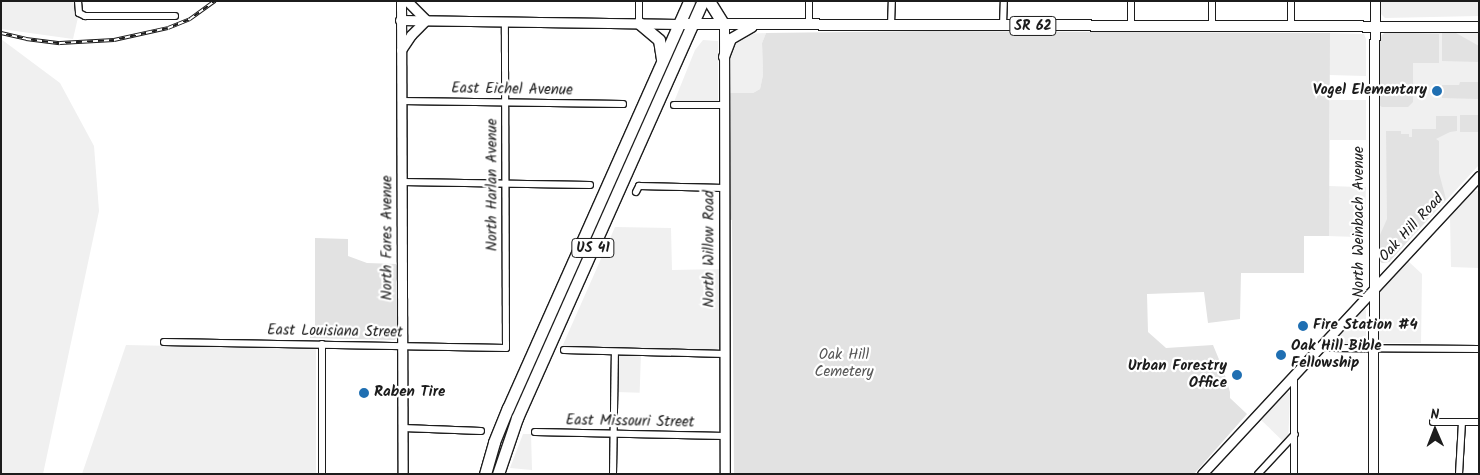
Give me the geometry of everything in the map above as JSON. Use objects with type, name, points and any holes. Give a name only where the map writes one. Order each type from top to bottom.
[{"type":"highway","name":"US 41","points":[[485,474],[494,442],[508,408],[689,1]]},
{"type":"highway","name":"US 41","points":[[498,474],[517,418],[703,1]]},
{"type":"highway","points":[[709,1],[724,25]]},
{"type":"highway","points":[[639,23],[658,40],[662,61]]},
{"type":"main road","name":"SR 62","points":[[678,24],[1479,26]]},
{"type":"main road","points":[[724,57],[731,39],[754,25]]},
{"type":"street","points":[[78,1],[78,10],[85,16],[175,16]]},
{"type":"street","name":"North Fares Avenue","points":[[401,1],[403,474]]},
{"type":"street","points":[[407,1],[426,20]]},
{"type":"street","points":[[639,1],[639,23]]},
{"type":"street","points":[[809,1],[809,25]]},
{"type":"street","points":[[892,1],[892,25]]},
{"type":"street","points":[[1003,25],[1004,1]]},
{"type":"street","points":[[1131,1],[1131,26]]},
{"type":"street","points":[[1212,1],[1212,26]]},
{"type":"street","points":[[1291,1],[1291,26]]},
{"type":"street","name":"North Weinbach Avenue","points":[[1373,474],[1375,1]]},
{"type":"street","points":[[400,20],[678,24]]},
{"type":"street","points":[[401,50],[411,35],[426,20]]},
{"type":"street","name":"North Harlan Avenue","points":[[505,22],[506,348]]},
{"type":"street","name":"North Willow Road","points":[[724,25],[725,474]]},
{"type":"street","name":"East Eichel Avenue","points":[[401,101],[623,104]]},
{"type":"street","points":[[674,105],[724,105]]},
{"type":"street","name":"Oak Hill Road","points":[[1202,474],[1478,179]]},
{"type":"street","points":[[402,182],[590,185]]},
{"type":"street","points":[[638,189],[724,188]]},
{"type":"street","name":"East Louisiana Street","points":[[164,342],[506,348]]},
{"type":"street","points":[[322,344],[322,474]]},
{"type":"street","points":[[1321,346],[1374,349],[1479,349]]},
{"type":"street","points":[[564,350],[725,354]]},
{"type":"street","points":[[613,474],[615,352]]},
{"type":"street","points":[[1294,376],[1294,474]]},
{"type":"street","points":[[1433,422],[1479,422]]},
{"type":"street","points":[[1459,474],[1462,422]]},
{"type":"street","points":[[403,428],[481,431]]},
{"type":"street","name":"East Missouri Street","points":[[535,432],[725,436]]},
{"type":"street","points":[[1258,474],[1295,434]]},
{"type":"shaded area","points":[[1,1],[79,1],[79,13],[73,39],[1,29]]},
{"type":"shaded area","points":[[1380,1],[1479,1],[1479,16],[1385,18],[1380,13]]},
{"type":"shaded area","points":[[1388,31],[1479,33],[1479,165],[1389,262],[1382,263],[1379,260],[1379,40],[1381,35]]},
{"type":"shaded area","points":[[766,33],[762,43],[763,75],[760,89],[753,93],[727,93],[730,42],[748,34]]},
{"type":"shaded area","points":[[1329,33],[1364,34],[1366,39],[1366,76],[1329,75]]},
{"type":"shaded area","points":[[1,39],[60,83],[94,146],[99,211],[43,474],[1,474]]},
{"type":"shaded area","points":[[703,40],[718,41],[718,101],[674,102],[695,50]]},
{"type":"shaded area","points":[[1330,100],[1366,100],[1366,140],[1330,140]]},
{"type":"shaded area","points":[[1329,186],[1366,187],[1364,237],[1327,236]]},
{"type":"shaded area","points":[[1473,191],[1479,191],[1479,268],[1451,267],[1450,216]]},
{"type":"shaded area","points":[[615,227],[671,228],[672,270],[721,269],[721,346],[716,350],[562,347]]},
{"type":"shaded area","points":[[1408,261],[1422,274],[1421,343],[1382,343],[1379,341],[1379,293]]},
{"type":"shaded area","points":[[1363,308],[1366,310],[1366,343],[1337,344],[1334,342]]},
{"type":"shaded area","points":[[126,345],[316,349],[316,474],[82,474]]},
{"type":"shaded area","points":[[617,353],[641,354],[640,393],[616,392]]},
{"type":"shaded area","points":[[1287,391],[1290,393],[1288,446],[1260,419]]},
{"type":"shaded area","points":[[523,434],[531,434],[532,470],[510,468]]},
{"type":"green space","name":"Oak Hill Cemetery","points":[[932,31],[1330,33],[1329,236],[1304,236],[1304,273],[1241,273],[1240,319],[1208,323],[1204,292],[1147,294],[1148,332],[1166,348],[1213,345],[1223,369],[1230,398],[1247,414],[1194,474],[734,474],[732,220],[727,219],[727,93],[753,93],[760,89],[763,75],[762,43],[766,33]]},
{"type":"green space","points":[[1388,32],[1439,34],[1439,63],[1413,63],[1413,102],[1408,107],[1382,107],[1379,105],[1380,40],[1383,34]]},
{"type":"green space","points":[[1442,33],[1456,33],[1479,46],[1479,62],[1442,61]]},
{"type":"green space","points":[[1460,82],[1479,82],[1478,99],[1442,98],[1442,85],[1459,85]]},
{"type":"green space","points":[[1460,115],[1479,115],[1479,132],[1460,132]]},
{"type":"green space","points":[[1436,116],[1457,116],[1457,131],[1450,132],[1436,139],[1439,141],[1439,173],[1446,199],[1389,262],[1382,263],[1379,260],[1379,237],[1387,219],[1386,131],[1401,131],[1401,134],[1409,134],[1409,137],[1412,137],[1412,129],[1436,129]]},
{"type":"green space","points":[[315,238],[348,239],[348,256],[367,263],[396,264],[398,267],[398,338],[394,340],[310,338],[310,335],[315,332]]},
{"type":"railway","points":[[1,33],[26,39],[60,43],[114,40],[168,28],[190,19],[215,1]]},
{"type":"place","name":"Vogel Elementary","points":[[1437,91]]},
{"type":"place","name":"Fire Station #4","points":[[1303,326]]},
{"type":"place","name":"Oak Hill Bible Fellowship","points":[[1281,355]]},
{"type":"place","name":"Urban Forestry Office","points":[[1237,375]]},
{"type":"place","name":"Raben Tire","points":[[364,393]]}]
